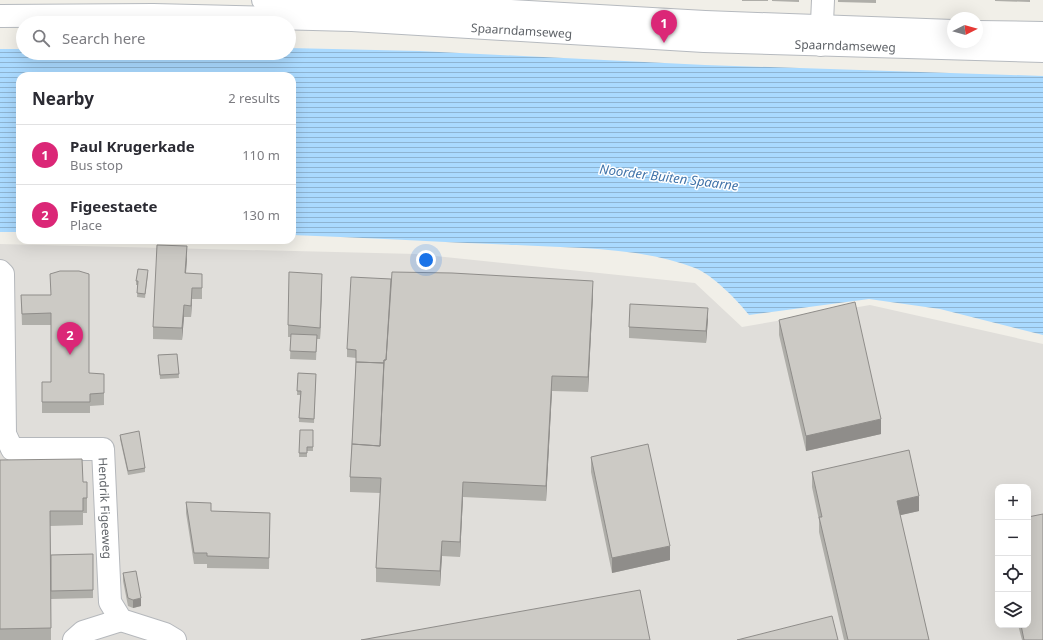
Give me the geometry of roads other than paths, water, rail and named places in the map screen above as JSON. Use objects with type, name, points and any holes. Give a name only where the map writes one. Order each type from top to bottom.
[{"type":"main road","name":"Spaarndamseweg","points":[[263,0],[352,2],[424,10],[1043,51]]},
{"type":"main road","points":[[821,36],[823,0]]},
{"type":"main road","name":"Spaarndamseweg","points":[[0,16],[424,10]]},
{"type":"main road","name":"Spaarndamseweg","points":[[821,36],[947,31]]},
{"type":"main road","points":[[983,32],[1043,33]]},
{"type":"main road","name":"Hendrik Figeeweg","points":[[0,271],[3,274],[5,434],[12,449],[103,449],[110,602],[121,620]]},
{"type":"main road","points":[[74,640],[83,632],[121,620],[165,634],[175,640]]},
{"type":"water","name":"Noorder Buiten Spaarne","points":[[296,48],[419,51],[705,65],[1043,76],[1043,335],[940,309],[869,299],[749,315],[725,289],[702,271],[674,261],[630,252],[583,248],[296,235],[296,72],[16,72],[16,232],[0,232],[0,49],[16,49],[16,60],[296,60]]},
{"type":"place","name":"Paul Krugerkade","points":[[664,43]]},
{"type":"place","name":"Figeestaete","points":[[70,355]]}]
